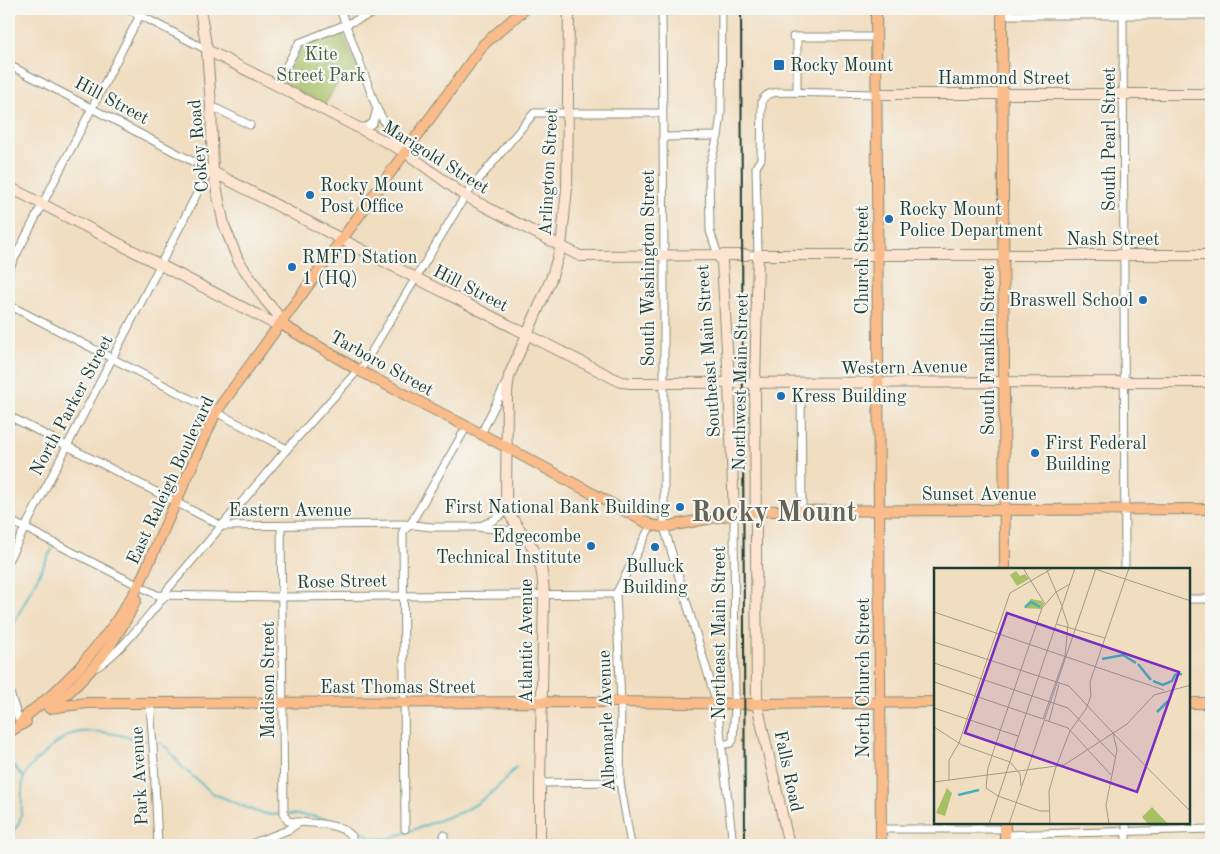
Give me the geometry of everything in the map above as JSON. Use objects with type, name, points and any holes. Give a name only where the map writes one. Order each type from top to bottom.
[{"type":"main road","name":"East Raleigh Boulevard","points":[[9,732],[53,694],[79,668],[103,639],[138,587],[216,412],[484,44],[522,9]]},
{"type":"main road","name":"Church Street","points":[[876,9],[879,510]]},
{"type":"main road","name":"South Franklin Street","points":[[1002,12],[1005,568]]},
{"type":"main road","name":"Tarboro Street","points":[[281,324],[358,370],[651,525],[664,527],[752,512]]},
{"type":"main road","name":"Sunset Avenue","points":[[752,512],[802,510],[1211,509]]},
{"type":"main road","name":"North Church Street","points":[[879,510],[881,845]]},
{"type":"main road","name":"East Raleigh Boulevard","points":[[20,724],[29,721],[49,708],[92,670],[123,627],[137,598],[138,587]]},
{"type":"main road","points":[[79,668],[73,681],[72,689],[77,700],[87,703]]},
{"type":"main road","name":"East Thomas Street","points":[[49,708],[87,703],[404,704],[620,702],[752,704],[934,702]]},
{"type":"main road","points":[[1190,703],[1211,703]]},
{"type":"street","name":"Marigold Street","points":[[128,9],[405,152],[465,196],[580,256],[746,255]]},
{"type":"street","name":"Cokey Road","points":[[200,9],[207,50],[213,172],[227,236],[238,260],[265,300],[278,315],[281,324]]},
{"type":"street","points":[[340,9],[377,110],[395,141],[405,152]]},
{"type":"street","points":[[276,84],[299,43],[384,9]]},
{"type":"street","name":"Arlington Street","points":[[506,447],[509,376],[551,279],[561,247],[567,188],[569,9]]},
{"type":"street","name":"South Washington Street","points":[[662,9],[664,527],[718,704],[733,845]]},
{"type":"street","name":"Southeast Main Street","points":[[722,9],[721,114],[718,136],[709,168],[710,232],[722,262],[734,514]]},
{"type":"street","points":[[1002,12],[1123,12],[1211,15]]},
{"type":"street","name":"South Pearl Street","points":[[1123,12],[1125,568]]},
{"type":"street","points":[[9,269],[140,15]]},
{"type":"street","points":[[797,92],[795,37],[876,37]]},
{"type":"street","name":"Hill Street","points":[[9,65],[416,278],[621,382],[751,384]]},
{"type":"street","name":"Hammond Street","points":[[797,92],[877,94],[1211,94]]},
{"type":"street","name":"Northwest Main Street","points":[[752,704],[751,384],[758,255],[756,167],[761,159],[762,102],[770,93],[797,92]]},
{"type":"street","points":[[211,106],[250,125]]},
{"type":"street","points":[[356,127],[366,127],[373,123],[377,110]]},
{"type":"street","points":[[92,670],[112,654],[165,596],[167,590],[287,450],[358,370],[364,366],[465,196],[534,113],[662,113]]},
{"type":"street","points":[[663,137],[718,136]]},
{"type":"street","name":"North Parker Street","points":[[9,558],[206,176],[213,172]]},
{"type":"street","name":"Tarboro Street","points":[[9,188],[271,322],[281,324]]},
{"type":"street","name":"Nash Street","points":[[746,255],[1211,255]]},
{"type":"street","points":[[9,305],[287,450]]},
{"type":"street","points":[[481,434],[509,376]]},
{"type":"street","name":"Western Avenue","points":[[751,384],[1211,382]]},
{"type":"street","points":[[801,384],[802,510]]},
{"type":"street","name":"Eastern Avenue","points":[[9,416],[222,526],[410,524],[432,527],[477,527],[521,532]]},
{"type":"street","points":[[404,829],[403,531],[410,524],[467,426]]},
{"type":"street","name":"Atlantic Avenue","points":[[506,447],[506,505],[521,532],[538,556],[542,571],[544,595],[540,845]]},
{"type":"street","points":[[477,527],[492,521],[508,510]]},
{"type":"street","name":"Northeast Main Street","points":[[722,744],[729,744],[733,740],[735,704],[734,514]]},
{"type":"street","name":"Rose Street","points":[[9,520],[138,587],[157,595],[165,596],[283,597],[616,594]]},
{"type":"street","points":[[616,594],[651,525]]},
{"type":"street","name":"Madison Street","points":[[281,526],[284,815],[288,821],[300,822]]},
{"type":"street","name":"Albemarle Avenue","points":[[616,594],[620,702],[620,782],[631,845]]},
{"type":"street","points":[[1190,599],[1211,599]]},
{"type":"street","points":[[9,690],[20,724]]},
{"type":"street","name":"Park Avenue","points":[[150,704],[158,845]]},
{"type":"street","name":"Falls Road","points":[[752,704],[789,845]]},
{"type":"street","points":[[540,783],[620,782]]},
{"type":"street","points":[[248,845],[288,830],[300,822],[323,824],[350,833],[352,842]]},
{"type":"street","points":[[1126,824],[1126,845]]},
{"type":"street","points":[[880,829],[1005,833],[1211,829]]},
{"type":"street","points":[[444,835],[444,845]]},
{"type":"green space","name":"Kite Street Park","points":[[341,30],[360,75],[337,84],[325,105],[284,83],[283,81],[303,45]]},
{"type":"waterway","points":[[9,633],[52,549]]},
{"type":"waterway","points":[[9,834],[19,823],[22,808],[22,784],[25,774],[35,762],[64,738],[71,734],[89,731],[147,741]]},
{"type":"waterway","points":[[159,743],[167,748],[182,767],[212,793],[257,812],[272,815],[279,814]]},
{"type":"waterway","points":[[14,766],[24,778]]},
{"type":"waterway","points":[[289,814],[313,816],[351,825],[372,838],[391,838],[464,811],[492,792],[516,767]]},
{"type":"railway","points":[[741,9],[745,845]]},
{"type":"place","name":"Rocky Mount","points":[[779,65]]},
{"type":"place","name":"Rocky Mount Post Office","points":[[310,195]]},
{"type":"place","name":"Rocky Mount Police Department","points":[[889,219]]},
{"type":"place","name":"RMFD Station 1 (HQ)","points":[[292,267]]},
{"type":"place","name":"Braswell School","points":[[1143,300]]},
{"type":"place","name":"Kress Building","points":[[781,396]]},
{"type":"place","name":"First Federal Building","points":[[1035,453]]},
{"type":"place","name":"First National Bank Building","points":[[680,507]]},
{"type":"place","name":"Edgecombe Technical Institute","points":[[591,546]]},
{"type":"place","name":"Bulluck Building","points":[[655,547]]},
{"type":"district","name":"Rocky Mount","points":[[774,511]]}]
